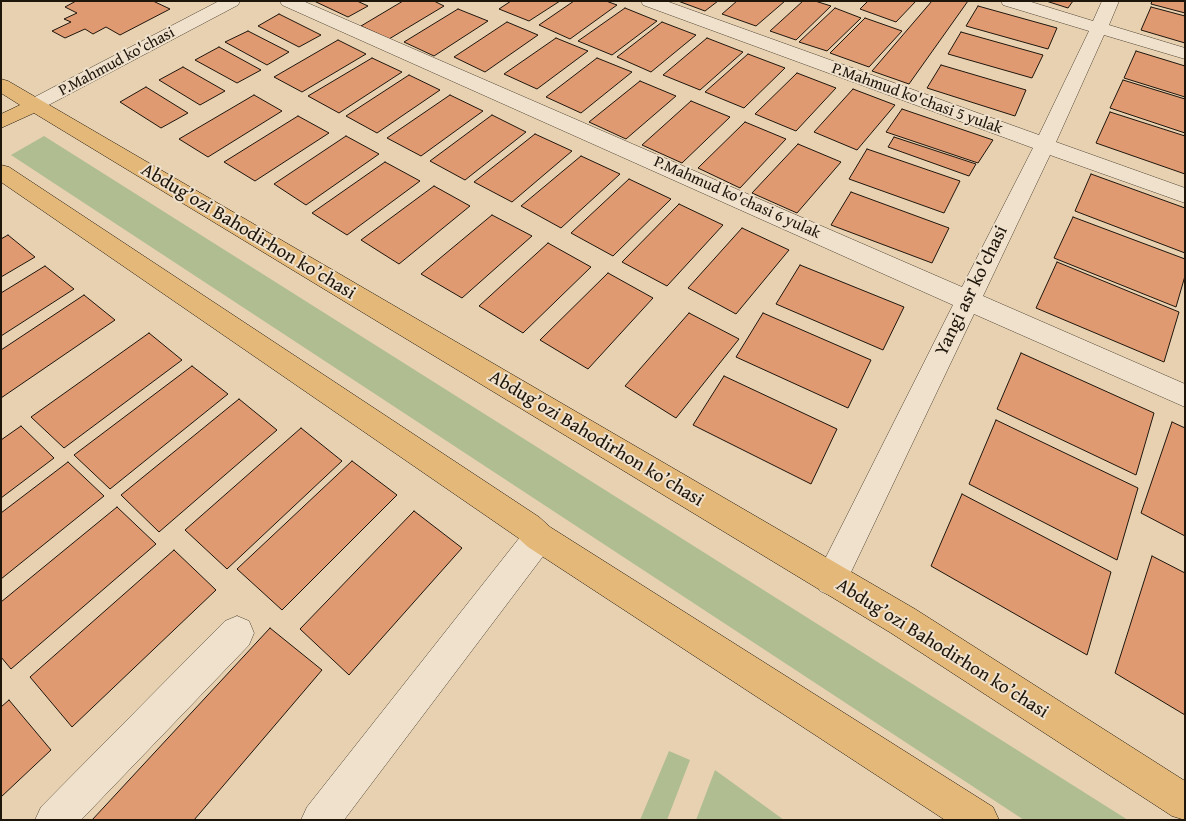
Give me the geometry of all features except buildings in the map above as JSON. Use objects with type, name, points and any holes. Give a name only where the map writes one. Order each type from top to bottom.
[{"type":"main road","name":"Abdug’ozi Bahodirhon ko’chasi","points":[[1,85],[902,621],[1185,803]]},
{"type":"main road","name":"P.Mahmud ko'chasi","points":[[1,122],[34,105]]},
{"type":"main road","points":[[1,172],[528,527],[539,537],[980,820]]},
{"type":"street","name":"P.Mahmud ko'chasi","points":[[34,105],[232,1]]},
{"type":"street","name":"P.Mahmud ko'chasi 6 yulak","points":[[288,1],[1185,396]]},
{"type":"street","name":"P.Mahmud ko'chasi 5 yulak","points":[[649,1],[1185,196]]},
{"type":"street","points":[[1009,1],[1185,54]]},
{"type":"street","name":"Yangi asr ko'chasi","points":[[831,580],[1044,146],[1111,1]]},
{"type":"street","points":[[320,820],[539,537]]},
{"type":"street","points":[[54,820],[237,633]]},
{"type":"green space","points":[[44,136],[1128,820],[1024,820],[11,155]]},
{"type":"green space","points":[[669,751],[690,760],[667,820],[640,820]]},
{"type":"green space","points":[[715,770],[784,820],[696,820]]}]
